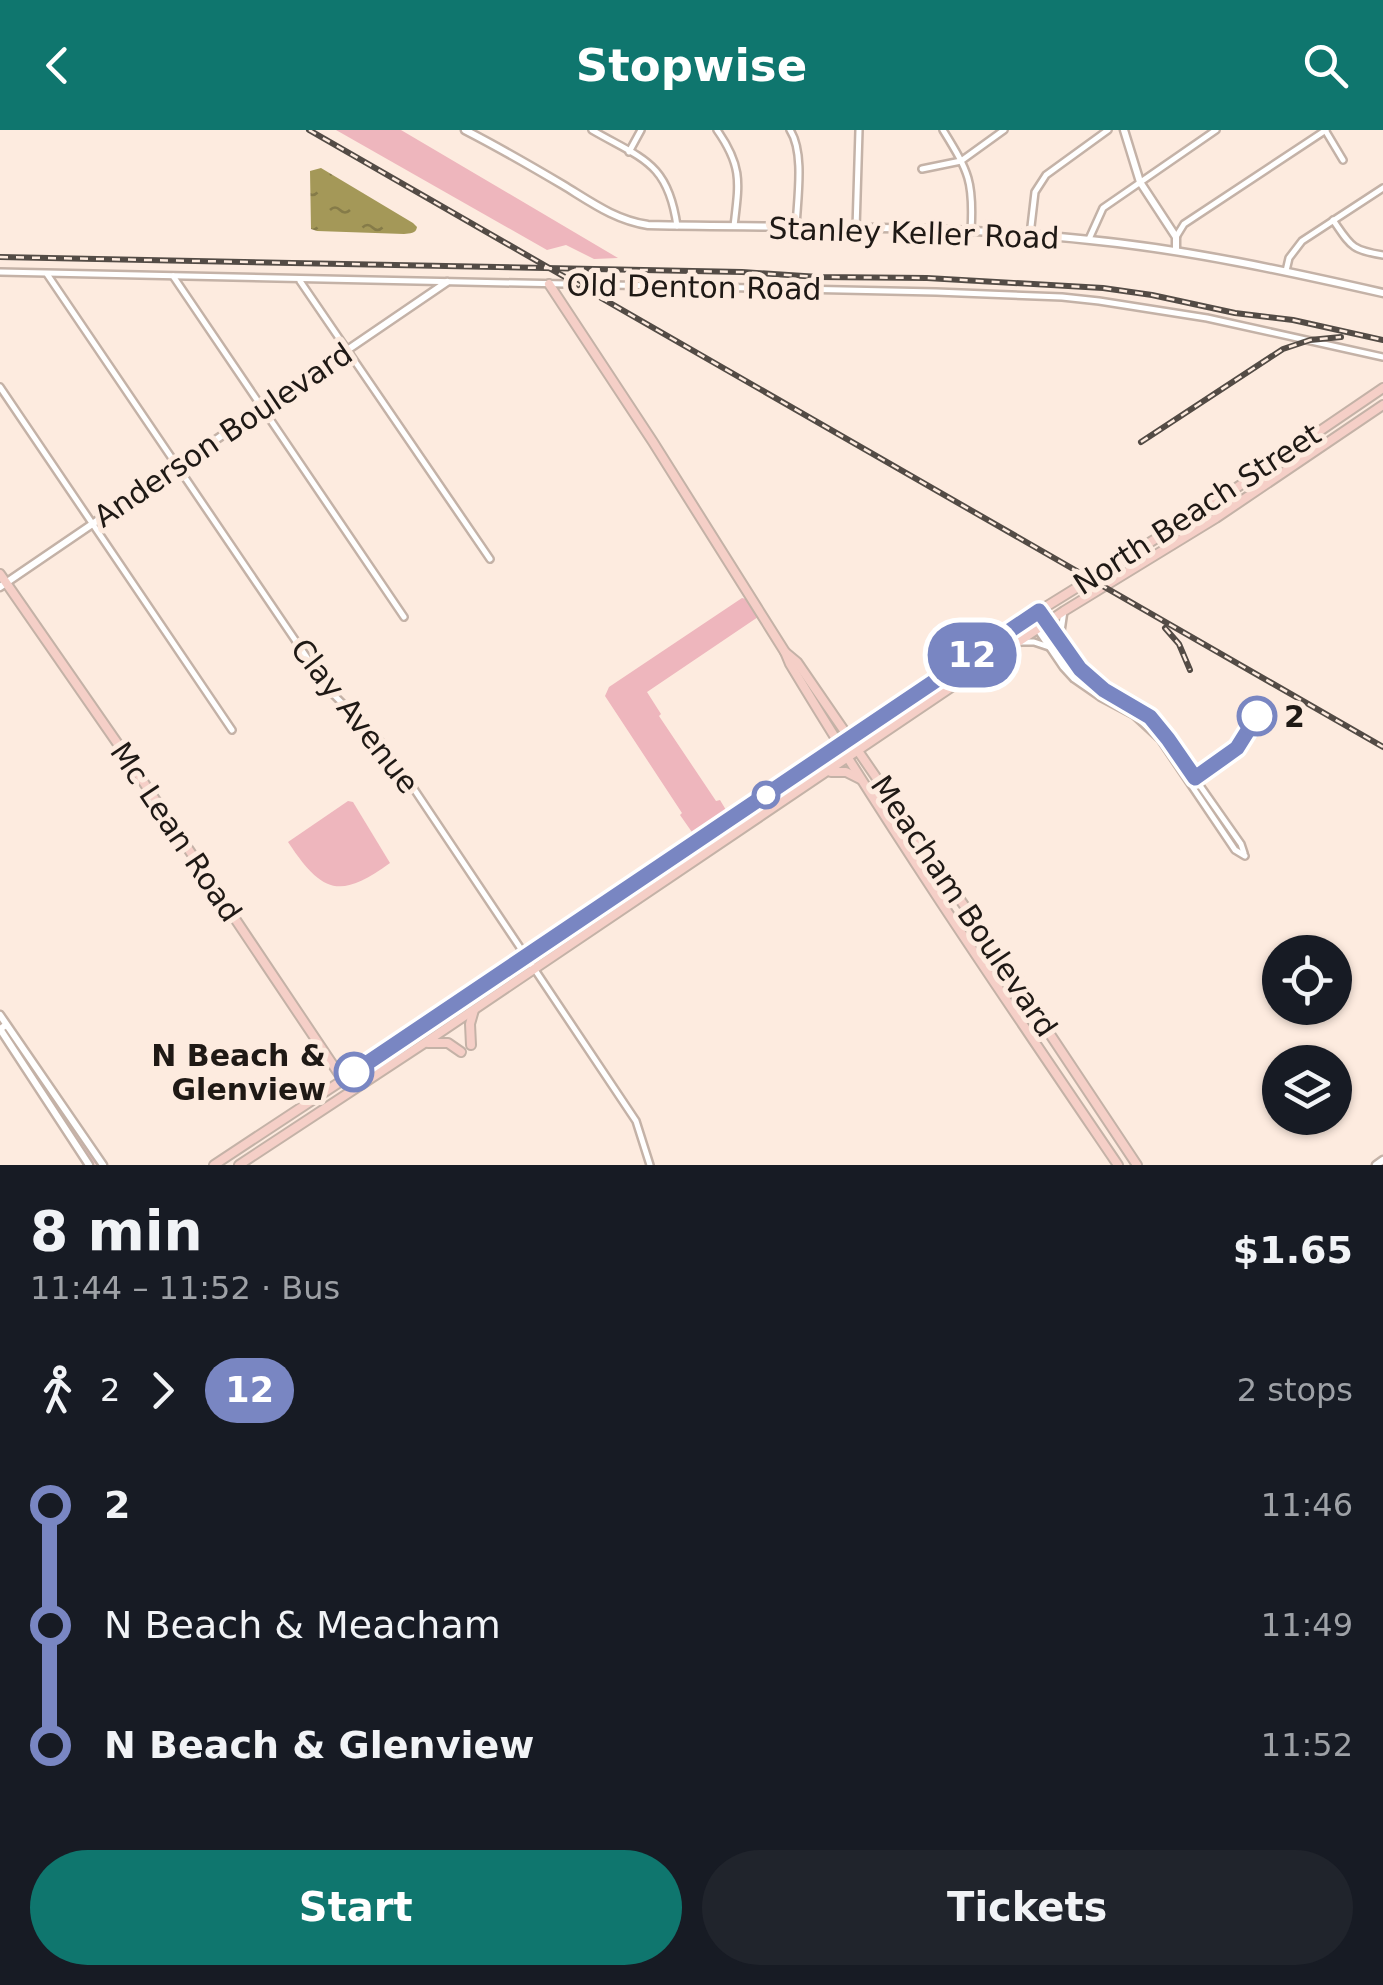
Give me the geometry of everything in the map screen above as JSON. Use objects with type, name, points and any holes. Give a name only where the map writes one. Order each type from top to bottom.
[{"type":"main road","name":"Meacham Boulevard","points":[[549,284],[786,652],[838,745],[1118,1165]]},
{"type":"main road","name":"North Beach Street","points":[[214,1165],[972,655],[1209,506],[1383,388]]},
{"type":"main road","name":"North Beach Street","points":[[238,1165],[1064,611],[1216,518],[1383,405]]},
{"type":"main road","points":[[1292,450],[1300,461]]},
{"type":"main road","points":[[1209,506],[1216,518]]},
{"type":"main road","name":"Mc Lean Road","points":[[0,574],[3,585],[120,747],[350,1092]]},
{"type":"main road","name":"Meacham Boulevard","points":[[786,652],[859,750],[1137,1165]]},
{"type":"main road","points":[[972,655],[981,668]]},
{"type":"main road","points":[[940,677],[949,690]]},
{"type":"main road","points":[[873,771],[871,753],[878,737]]},
{"type":"main road","points":[[822,776],[839,771],[861,779]]},
{"type":"main road","points":[[736,816],[744,827]]},
{"type":"main road","points":[[1017,1016],[1031,1006]]},
{"type":"main road","points":[[456,1021],[471,1045],[470,1024],[476,1008]]},
{"type":"main road","points":[[423,1044],[448,1043],[461,1052],[446,1028]]},
{"type":"street","name":"Stanley Keller Road","points":[[465,130],[620,219],[648,225],[971,231],[1089,240],[1176,250],[1383,293]]},
{"type":"street","points":[[592,130],[650,164],[664,181],[674,204],[676,226]]},
{"type":"street","points":[[629,152],[642,130]]},
{"type":"street","points":[[717,130],[730,148],[738,173],[734,226]]},
{"type":"street","points":[[790,130],[798,162],[796,228]]},
{"type":"street","points":[[856,229],[859,130]]},
{"type":"street","points":[[943,130],[972,189],[971,231]]},
{"type":"street","points":[[922,169],[961,160],[1004,130]]},
{"type":"street","points":[[1030,235],[1035,192],[1046,175],[1108,130]]},
{"type":"street","points":[[1124,130],[1140,182],[1176,237]]},
{"type":"street","points":[[1089,240],[1102,208],[1216,130]]},
{"type":"street","points":[[1176,250],[1176,237],[1184,224],[1325,130],[1343,160]]},
{"type":"street","points":[[1286,271],[1294,249],[1315,231],[1383,188]]},
{"type":"street","points":[[1333,220],[1356,249],[1383,255]]},
{"type":"street","name":"Old Denton Road","points":[[0,272],[1062,297],[1206,318],[1383,357]]},
{"type":"street","name":"Clay Avenue","points":[[47,274],[329,690],[387,749],[636,1121],[650,1165]]},
{"type":"street","points":[[173,276],[404,616]]},
{"type":"street","points":[[299,279],[490,559]]},
{"type":"street","name":"Anderson Boulevard","points":[[3,585],[447,282]]},
{"type":"street","points":[[0,387],[232,730]]},
{"type":"street","points":[[1030,617],[1074,678],[1134,715],[1160,739],[1235,850],[1244,856],[1240,844],[1161,730],[1150,717],[1090,678],[1039,611]]},
{"type":"street","points":[[1060,641],[1064,611]]},
{"type":"street","points":[[1018,643],[1050,647]]},
{"type":"street","points":[[0,1015],[3,1027],[89,1165]]},
{"type":"street","points":[[3,1027],[103,1165]]},
{"type":"street","points":[[1376,1165],[1383,1160]]},
{"type":"shaded area","points":[[336,130],[401,130],[618,258],[594,259],[566,245],[547,250]]},
{"type":"shaded area","points":[[742,598],[758,617],[647,692],[659,716],[729,815],[694,835],[605,696],[609,687]]},
{"type":"shaded area","points":[[348,801],[353,802],[390,863],[357,882],[333,886],[311,872],[288,842]]},
{"type":"shaded area","points":[[31,1070],[100,1165],[79,1145]]},
{"type":"water","points":[[321,168],[413,223],[415,231],[404,234],[311,229],[310,171]]},
{"type":"railway","points":[[309,130],[1383,747]]},
{"type":"railway","points":[[0,257],[742,272],[1103,288],[1293,320],[1383,340]]},
{"type":"railway","points":[[1141,442],[1283,349],[1310,340],[1341,337]]},
{"type":"railway","points":[[1165,628],[1179,644],[1190,670]]},
{"type":"bus line","name":"12","points":[[354,1072],[1039,611],[1080,669],[1104,690],[1150,717],[1195,778],[1237,748],[1257,716]]},
{"type":"place","name":"2","points":[[1257,716]]},
{"type":"place","name":"N Beach & Glenview","points":[[354,1072]]}]
